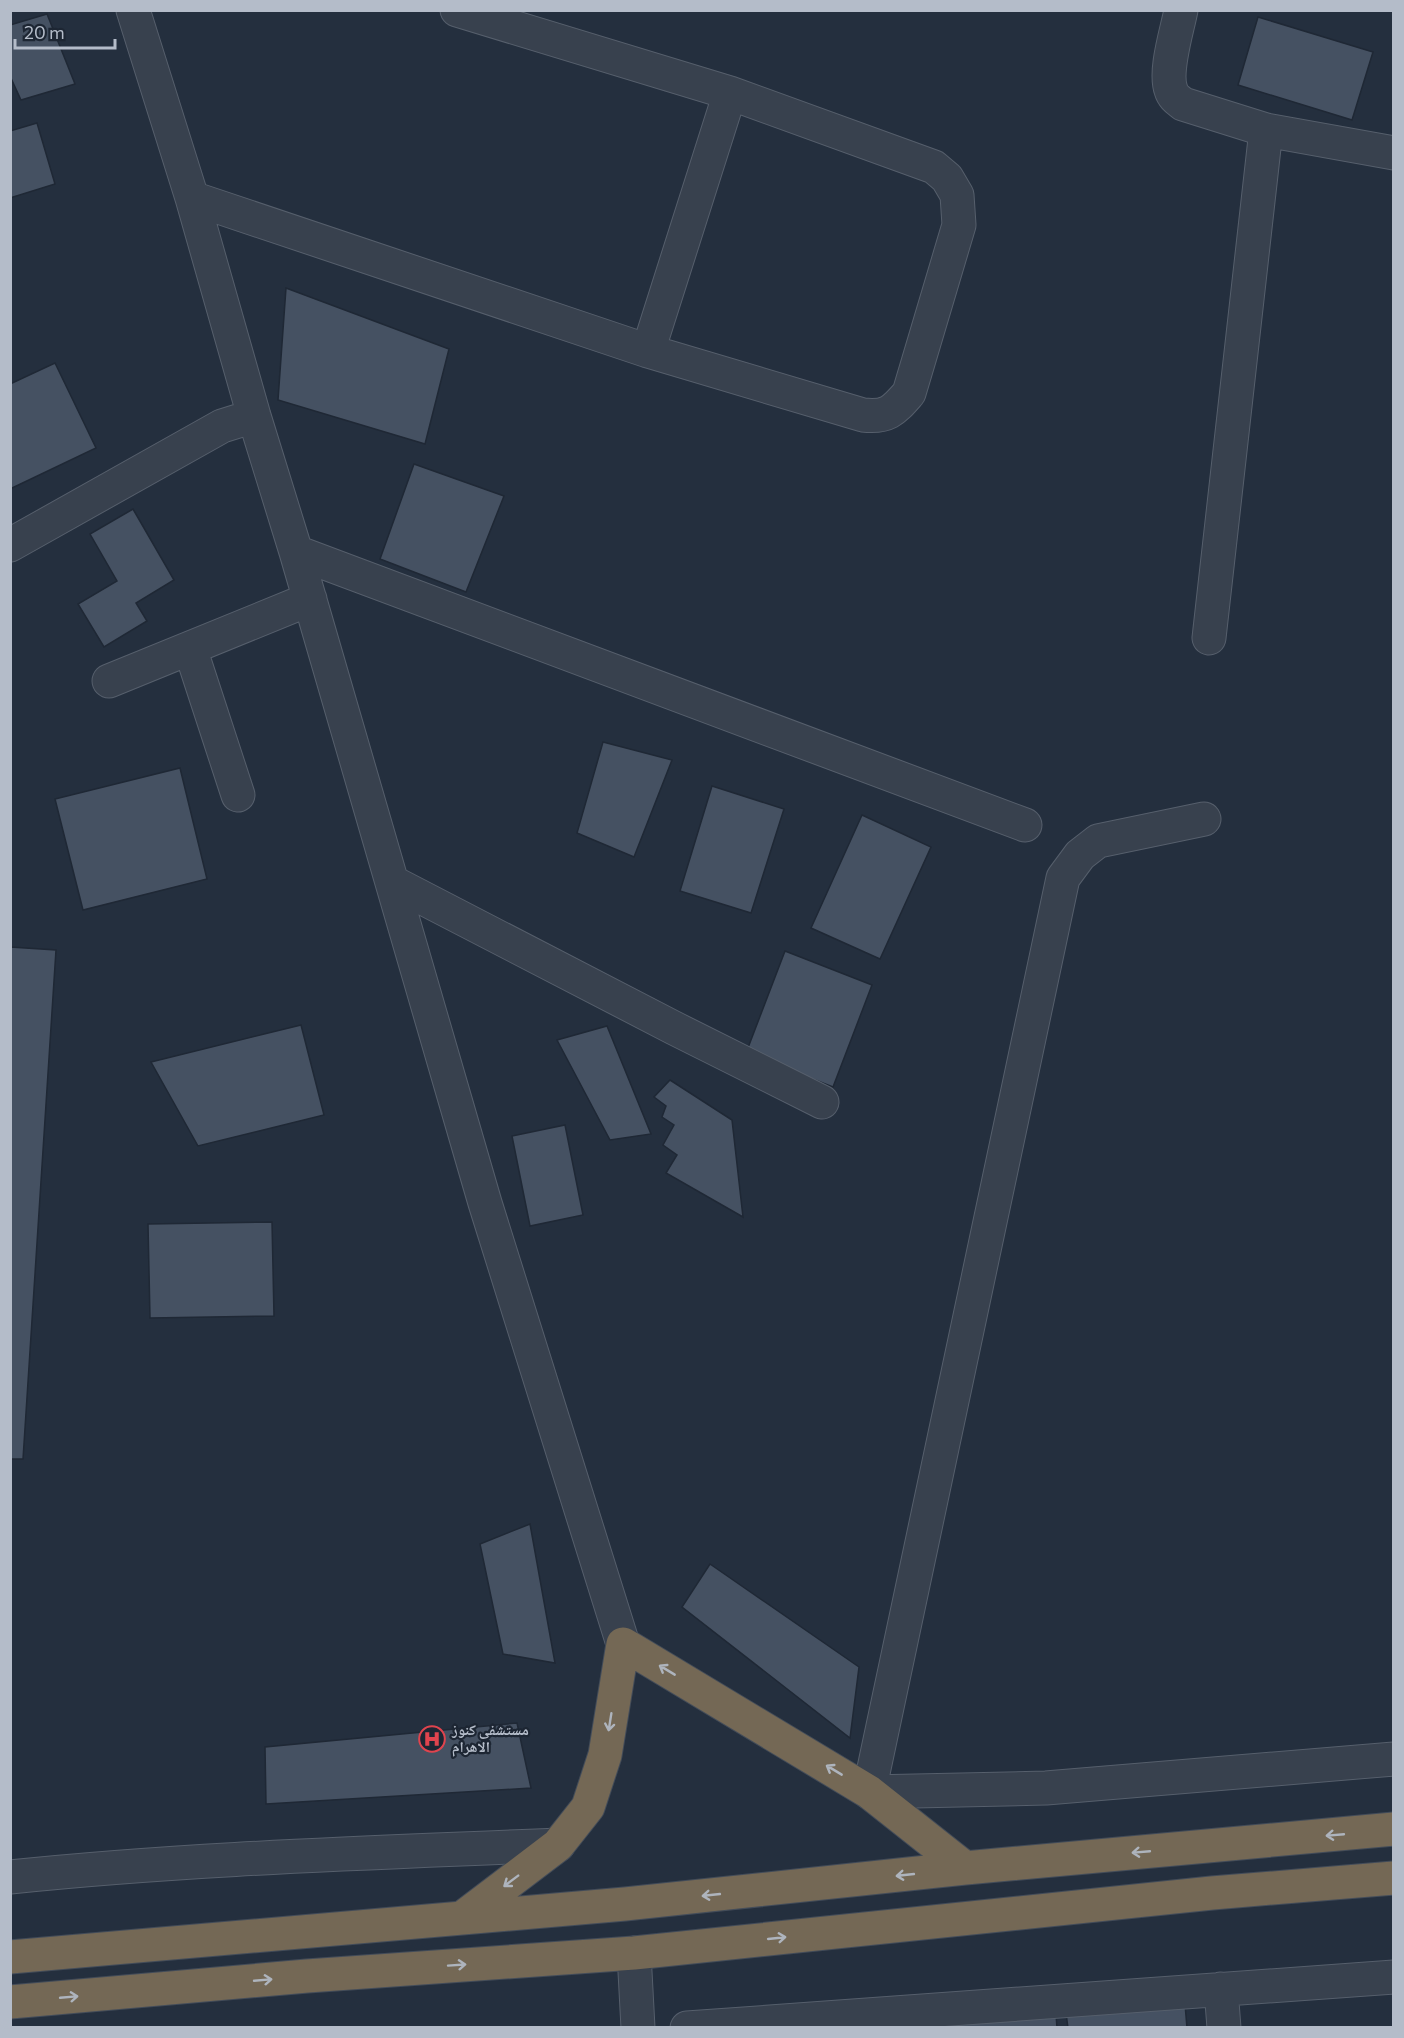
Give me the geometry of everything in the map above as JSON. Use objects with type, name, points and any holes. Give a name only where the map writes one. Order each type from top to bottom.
[{"type":"highway","points":[[462,1918],[558,1845],[588,1807],[605,1755],[623,1644],[869,1792],[965,1868]]},
{"type":"highway","points":[[10,1957],[625,1905],[965,1868],[1394,1829]]},
{"type":"highway","points":[[10,2002],[307,1976],[634,1953],[1212,1893],[1394,1878]]},
{"type":"street","points":[[133,10],[192,198],[485,1203],[623,1644]]},
{"type":"street","points":[[192,198],[648,351],[864,415],[885,414],[895,410],[909,393],[959,225],[957,195],[947,178],[934,167],[730,93],[457,10]]},
{"type":"street","points":[[1181,10],[1168,77],[1175,98],[1183,104],[1266,130],[1394,153]]},
{"type":"street","points":[[648,351],[730,93]]},
{"type":"street","points":[[1209,638],[1266,130]]},
{"type":"street","points":[[10,545],[222,426],[254,416]]},
{"type":"street","points":[[296,552],[1025,825]]},
{"type":"street","points":[[109,681],[310,599]]},
{"type":"street","points":[[190,648],[238,795]]},
{"type":"street","points":[[1204,819],[1098,841],[1080,855],[1063,878],[869,1792],[1046,1788],[1394,1759]]},
{"type":"street","points":[[392,882],[822,1102]]},
{"type":"street","points":[[10,1877],[87,1869],[317,1855],[558,1845]]},
{"type":"street","points":[[634,1953],[638,2028]]},
{"type":"street","points":[[687,2028],[1394,1977]]},
{"type":"street","points":[[1221,1989],[1224,2028]]},
{"type":"building","points":[[47,14],[75,84],[21,100],[10,76],[10,25]]},
{"type":"building","points":[[1258,17],[1373,52],[1352,120],[1238,85]]},
{"type":"building","points":[[37,123],[55,184],[10,198],[10,131]]},
{"type":"building","points":[[286,288],[449,349],[425,444],[278,400]]},
{"type":"building","points":[[55,363],[96,448],[10,489],[10,384]]},
{"type":"building","points":[[414,464],[504,496],[466,592],[380,559]]},
{"type":"building","points":[[133,509],[174,580],[136,603],[147,621],[104,647],[78,604],[117,581],[90,534]]},
{"type":"building","points":[[603,742],[672,760],[634,857],[577,833]]},
{"type":"building","points":[[180,768],[207,879],[83,910],[55,799]]},
{"type":"building","points":[[712,786],[784,809],[751,913],[680,891]]},
{"type":"building","points":[[862,815],[931,847],[880,959],[811,928]]},
{"type":"building","points":[[10,947],[56,950],[23,1459],[10,1459]]},
{"type":"building","points":[[785,951],[872,985],[833,1087],[746,1053]]},
{"type":"building","points":[[301,1025],[324,1115],[198,1146],[151,1062]]},
{"type":"building","points":[[607,1026],[651,1134],[610,1140],[557,1040]]},
{"type":"building","points":[[670,1080],[732,1120],[743,1217],[666,1173],[677,1155],[663,1145],[674,1125],[662,1117],[666,1106],[654,1097]]},
{"type":"building","points":[[565,1125],[583,1215],[530,1226],[512,1136]]},
{"type":"building","points":[[272,1222],[274,1316],[150,1318],[148,1224]]},
{"type":"building","points":[[530,1524],[555,1663],[503,1654],[480,1544]]},
{"type":"building","points":[[710,1564],[859,1667],[850,1738],[682,1607]]},
{"type":"building","points":[[517,1723],[531,1788],[266,1804],[265,1747]]},
{"type":"building","points":[[1185,2004],[1187,2028],[1068,2028],[1066,2013]]},
{"type":"building","points":[[1056,2014],[1057,2028],[952,2028],[951,2024]]},
{"type":"place","name":"مستشفى كنوز الاهرام","points":[[432,1739]]}]
